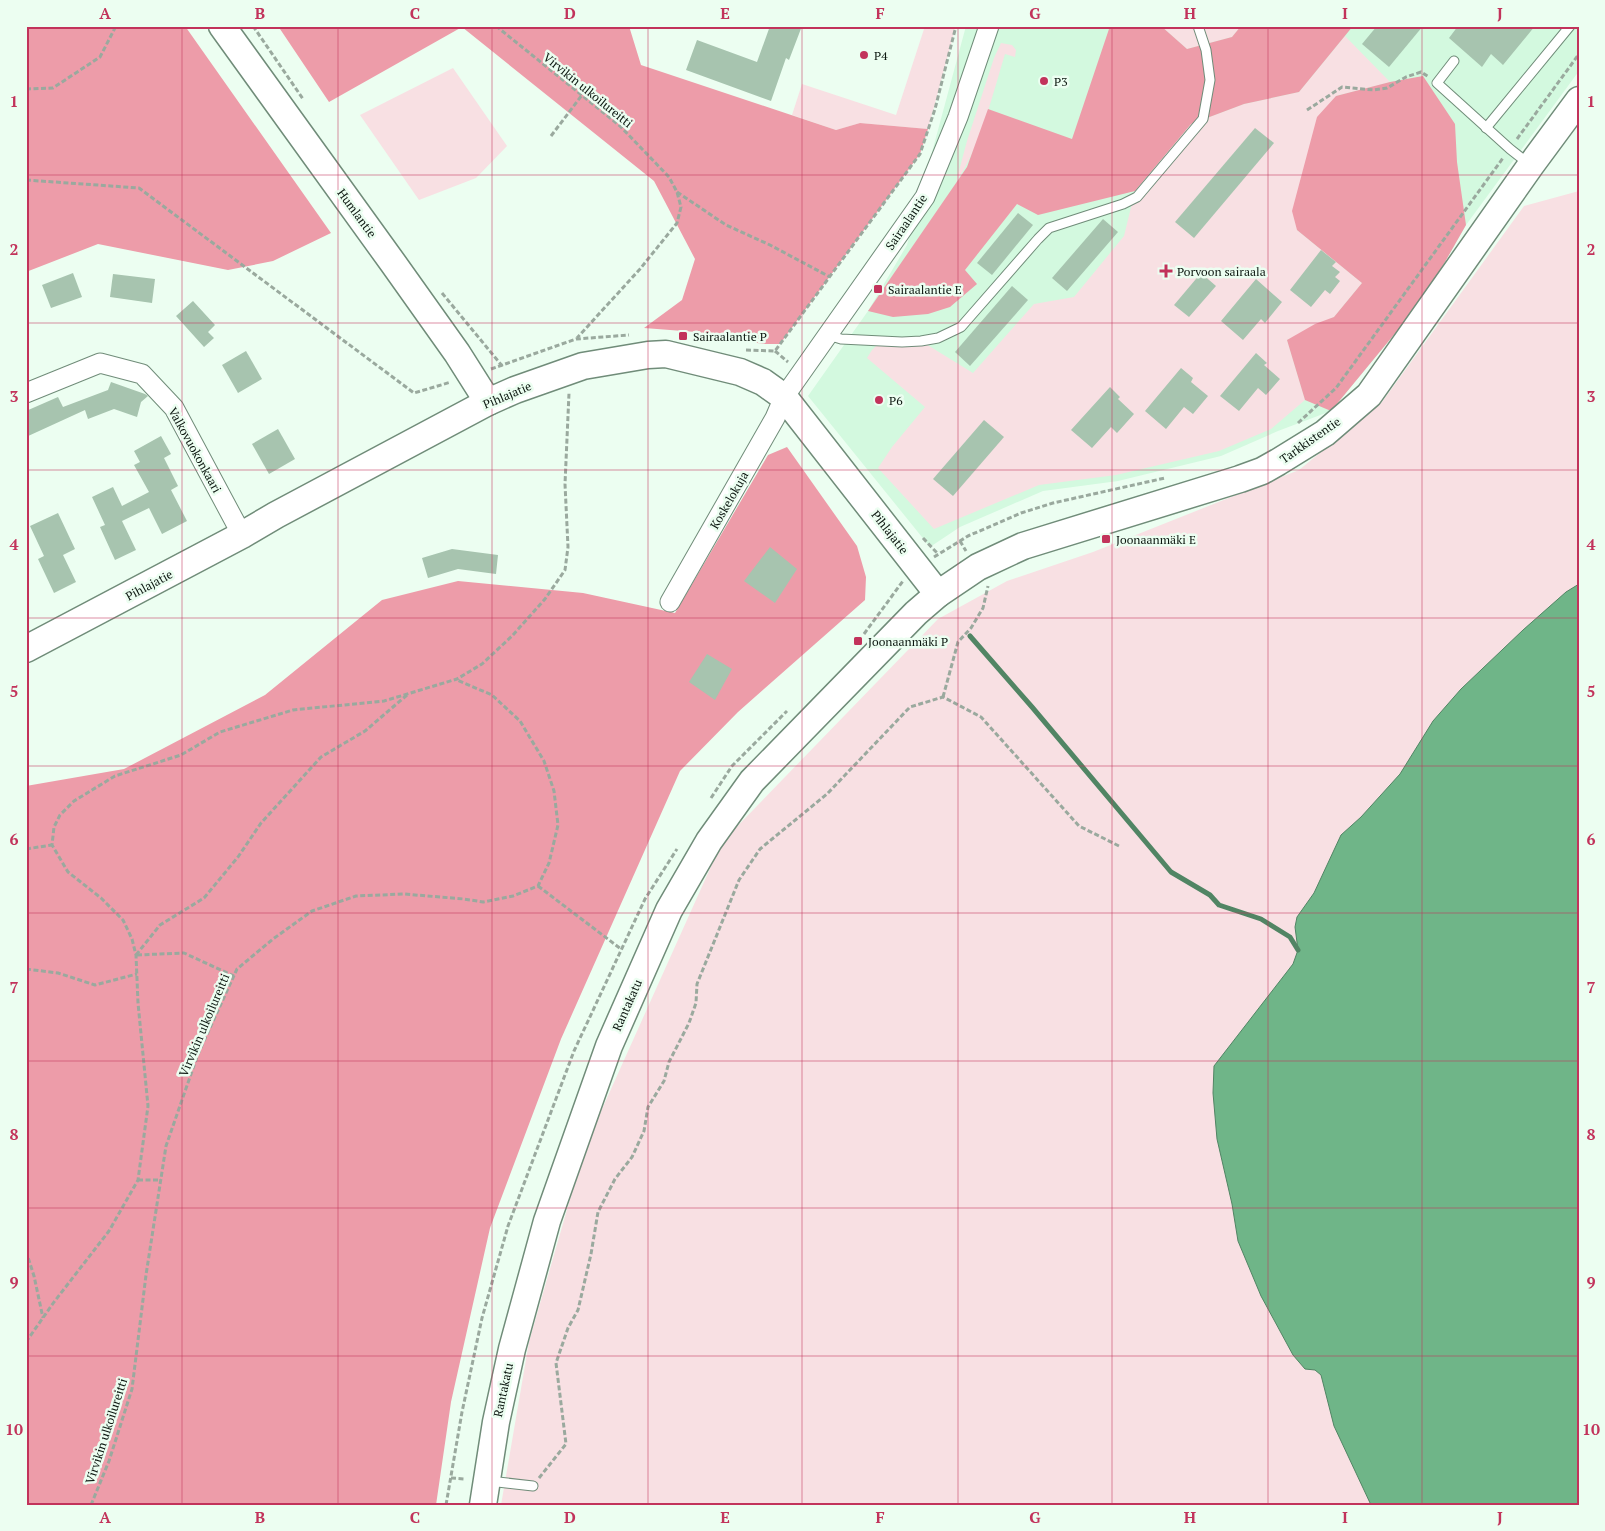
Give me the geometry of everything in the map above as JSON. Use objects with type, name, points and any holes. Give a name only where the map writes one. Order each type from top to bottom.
[{"type":"street","name":"Humlantie","points":[[222,26],[394,263],[472,375],[488,402]]},
{"type":"street","name":"Sairaalantie","points":[[784,397],[924,197],[958,117],[989,26]]},
{"type":"street","name":"Tarkkistentie","points":[[938,594],[978,568],[1023,546],[1247,476],[1278,462],[1325,433],[1369,395],[1579,100]]},
{"type":"street","name":"Pihlajatie","points":[[26,649],[488,402],[515,390],[584,366],[648,355],[666,354],[740,372],[763,382],[784,397],[906,575],[938,594]]},
{"type":"street","name":"Valkovuokonkaari","points":[[26,393],[100,363],[142,374],[174,408],[242,535]]},
{"type":"street","name":"Koskelokuja","points":[[670,602],[776,418],[784,397]]},
{"type":"street","name":"Rantakatu","points":[[484,1493],[512,1348],[547,1221],[609,1046],[669,910],[708,841],[752,781],[916,613],[938,594]]},
{"type":"lane","points":[[827,334],[841,339],[902,342],[938,338],[961,327],[1026,251],[1049,228],[1123,204],[1137,197],[1203,119],[1210,80],[1206,50],[1198,26]]},
{"type":"lane","points":[[1486,128],[1570,26]]},
{"type":"lane","points":[[1454,61],[1437,83],[1510,149],[1531,165]]},
{"type":"lane","points":[[484,1493],[533,1486]]},
{"type":"path","points":[[26,89],[53,88],[100,56],[116,26]]},
{"type":"path","name":"Virvikin ulkoilureitti","points":[[496,26],[620,126],[669,177],[682,207],[677,223],[640,269],[576,339]]},
{"type":"path","points":[[739,349],[775,351],[920,154],[956,26]]},
{"type":"path","points":[[1296,425],[1336,388],[1579,54]]},
{"type":"path","points":[[1306,110],[1342,87],[1374,90],[1387,88],[1406,77],[1421,72],[1437,83]]},
{"type":"path","points":[[551,136],[582,95]]},
{"type":"path","points":[[26,180],[139,188],[414,393],[576,339],[630,335]]},
{"type":"path","points":[[677,192],[726,225],[770,245],[830,277]]},
{"type":"path","points":[[26,1342],[109,1231],[138,1180],[148,1106],[138,1002],[136,955],[132,939],[124,920],[101,898],[68,872],[52,845],[54,827],[60,815],[74,801],[116,776],[181,755],[220,732],[293,710],[384,701],[456,679],[482,664],[512,636],[545,599],[565,570],[568,547],[565,475],[569,385]]},
{"type":"path","points":[[858,641],[906,575],[968,536],[1021,513],[1054,502],[1167,478]]},
{"type":"path","points":[[942,698],[958,642],[972,628],[984,608],[988,585]]},
{"type":"path","points":[[456,679],[492,695],[520,721],[544,761],[554,790],[558,825],[549,864],[538,886],[621,949]]},
{"type":"path","points":[[136,955],[160,925],[204,898],[238,857],[260,823],[321,757],[365,731],[409,693]]},
{"type":"path","points":[[533,1486],[566,1444],[556,1363],[568,1328],[578,1310],[591,1254],[598,1212],[615,1179],[632,1157],[644,1131],[648,1107],[664,1081],[669,1062],[689,1023],[696,1003],[697,984],[739,880],[760,849],[827,794],[910,706],[942,698],[980,717],[1079,826],[1121,847]]},
{"type":"path","points":[[710,800],[732,766],[788,711]]},
{"type":"path","points":[[26,849],[52,845]]},
{"type":"path","points":[[446,1505],[462,1412],[482,1318],[508,1226],[574,1051],[645,899],[678,849]]},
{"type":"path","name":"Virvikin ulkoilureitti","points":[[91,1505],[109,1461],[132,1389],[166,1146],[198,1054],[237,969],[273,939],[312,911],[356,896],[404,894],[483,902],[513,896],[538,886]]},
{"type":"path","points":[[136,955],[184,952],[234,976]]},
{"type":"path","points":[[26,969],[58,973],[95,985],[137,974]]},
{"type":"path","points":[[138,1180],[161,1180]]},
{"type":"path","points":[[26,1251],[34,1276],[43,1319]]},
{"type":"shaded area","points":[[26,26],[185,26],[331,233],[273,261],[228,270],[98,244],[26,272]]},
{"type":"shaded area","points":[[278,26],[629,26],[641,65],[836,130],[860,123],[928,129],[920,154],[780,344],[763,344],[696,332],[644,328],[682,300],[695,259],[654,181],[462,27],[329,102]]},
{"type":"shaded area","points":[[925,26],[956,26],[928,129],[860,123],[836,130],[792,115],[802,84],[896,115]]},
{"type":"shaded area","name":"Porvoon sairaala","points":[[966,26],[1579,26],[1579,71],[1466,225],[1425,297],[1331,411],[1278,431],[1221,456],[1118,481],[1043,491],[960,527],[930,547],[808,396],[868,311],[907,245]]},
{"type":"shaded area","points":[[1110,26],[1161,26],[1187,49],[1232,37],[1241,26],[1353,26],[1299,92],[1244,104],[1191,124],[1135,191],[1038,215],[1017,204],[965,270],[977,284],[950,307],[928,314],[893,317],[868,311],[967,167],[988,109],[1072,139]]},
{"type":"shaded area","points":[[1161,26],[1241,26],[1232,37],[1187,49]]},
{"type":"shaded area","points":[[1345,36],[1390,82],[1336,96],[1297,230],[1362,283],[1334,317],[1287,340],[1305,400],[1271,429],[1219,451],[1116,475],[1039,485],[934,529],[878,468],[892,447],[925,407],[867,358],[872,350],[882,340],[921,341],[973,373],[1034,304],[1074,297],[1124,236],[1135,191],[1191,124],[1244,104],[1299,92]]},
{"type":"shaded area","points":[[1001,43],[1012,45],[1016,50],[1015,57],[1005,54],[979,137],[965,168],[956,182],[967,141],[994,58]]},
{"type":"shaded area","points":[[453,68],[507,146],[476,178],[419,200],[360,115]]},
{"type":"shaded area","points":[[1423,76],[1455,124],[1457,162],[1466,225],[1425,297],[1331,411],[1305,400],[1287,340],[1315,324],[1334,317],[1362,283],[1297,230],[1292,211],[1317,117],[1336,96],[1390,82]]},
{"type":"shaded area","points":[[1579,191],[1579,1505],[501,1505],[529,1342],[585,1147],[722,842],[938,619],[1007,581],[1093,552],[1299,470],[1382,402],[1524,206]]},
{"type":"shaded area","points":[[787,447],[857,546],[866,577],[865,600],[738,712],[680,771],[561,1039],[490,1228],[451,1402],[436,1505],[26,1505],[26,786],[124,769],[265,695],[382,600],[458,581],[583,593],[675,613],[768,455]]},
{"type":"shaded area","points":[[1579,584],[1579,1505],[1371,1505],[1334,1426],[1321,1375],[1315,1370],[1305,1369],[1293,1355],[1261,1296],[1238,1241],[1232,1204],[1217,1139],[1213,1093],[1214,1066],[1293,964],[1298,950],[1295,927],[1297,917],[1314,893],[1341,835],[1361,817],[1400,774],[1433,721],[1461,689],[1523,630],[1566,592]]},
{"type":"building","points":[[770,26],[802,26],[789,60],[786,58],[771,101],[686,70],[697,40],[757,62]]},
{"type":"building","points":[[1377,26],[1423,26],[1389,67],[1362,44]]},
{"type":"building","points":[[1458,26],[1535,26],[1503,65],[1491,54],[1482,67],[1449,38]]},
{"type":"building","points":[[1255,128],[1274,143],[1194,238],[1175,222]]},
{"type":"building","points":[[1018,213],[1033,225],[992,275],[977,263]]},
{"type":"building","points":[[1103,219],[1118,232],[1067,291],[1052,278]]},
{"type":"building","points":[[1321,250],[1336,262],[1332,266],[1340,272],[1335,277],[1340,281],[1330,294],[1325,290],[1311,307],[1290,290]]},
{"type":"building","points":[[73,273],[82,297],[51,308],[42,285]]},
{"type":"building","points":[[1201,273],[1216,286],[1189,317],[1174,305]]},
{"type":"building","points":[[113,274],[155,279],[152,303],[110,297]]},
{"type":"building","points":[[1256,279],[1282,302],[1265,323],[1261,319],[1243,340],[1221,321]]},
{"type":"building","points":[[1012,286],[1028,300],[970,366],[955,352]]},
{"type":"building","points":[[193,301],[215,325],[208,332],[214,338],[204,347],[176,316]]},
{"type":"building","points":[[246,351],[262,379],[238,393],[222,365]]},
{"type":"building","points":[[1256,353],[1267,363],[1264,365],[1280,379],[1266,395],[1258,388],[1239,411],[1220,396]]},
{"type":"building","points":[[1181,368],[1193,378],[1191,382],[1208,396],[1193,414],[1184,407],[1166,429],[1145,411]]},
{"type":"building","points":[[111,382],[148,396],[141,402],[137,417],[114,409],[88,419],[85,410],[26,437],[26,411],[58,397],[63,407],[108,390]]},
{"type":"building","points":[[1110,387],[1120,397],[1118,399],[1134,414],[1117,433],[1111,427],[1092,448],[1071,430]]},
{"type":"building","points":[[984,420],[1004,437],[953,496],[933,479]]},
{"type":"building","points":[[278,429],[295,459],[269,474],[252,444]]},
{"type":"building","points":[[161,436],[171,454],[164,458],[178,486],[171,490],[187,521],[162,534],[149,508],[122,521],[136,550],[115,560],[100,527],[105,525],[92,497],[113,487],[122,506],[149,492],[134,465],[140,462],[134,451]]},
{"type":"building","points":[[58,513],[75,549],[63,555],[76,582],[54,593],[38,559],[44,556],[30,526]]},
{"type":"building","points":[[770,547],[797,569],[775,603],[744,581]]},
{"type":"building","points":[[452,549],[498,555],[496,574],[458,569],[428,578],[422,558]]},
{"type":"building","points":[[707,654],[732,669],[715,700],[689,682]]},
{"type":"waterway","points":[[970,636],[1171,872],[1210,895],[1219,905],[1261,919],[1290,937],[1298,950]]},
{"type":"place","name":"P4","points":[[864,55]]},
{"type":"place","name":"P3","points":[[1044,81]]},
{"type":"place","name":"Porvoon sairaala","points":[[1166,271]]},
{"type":"place","name":"Sairaalantie E","points":[[878,289]]},
{"type":"place","name":"Sairaalantie P","points":[[683,336]]},
{"type":"place","name":"P6","points":[[879,400]]},
{"type":"place","name":"Joonaanmäki E","points":[[1106,539]]},
{"type":"place","name":"Joonaanmäki P","points":[[858,641]]}]
